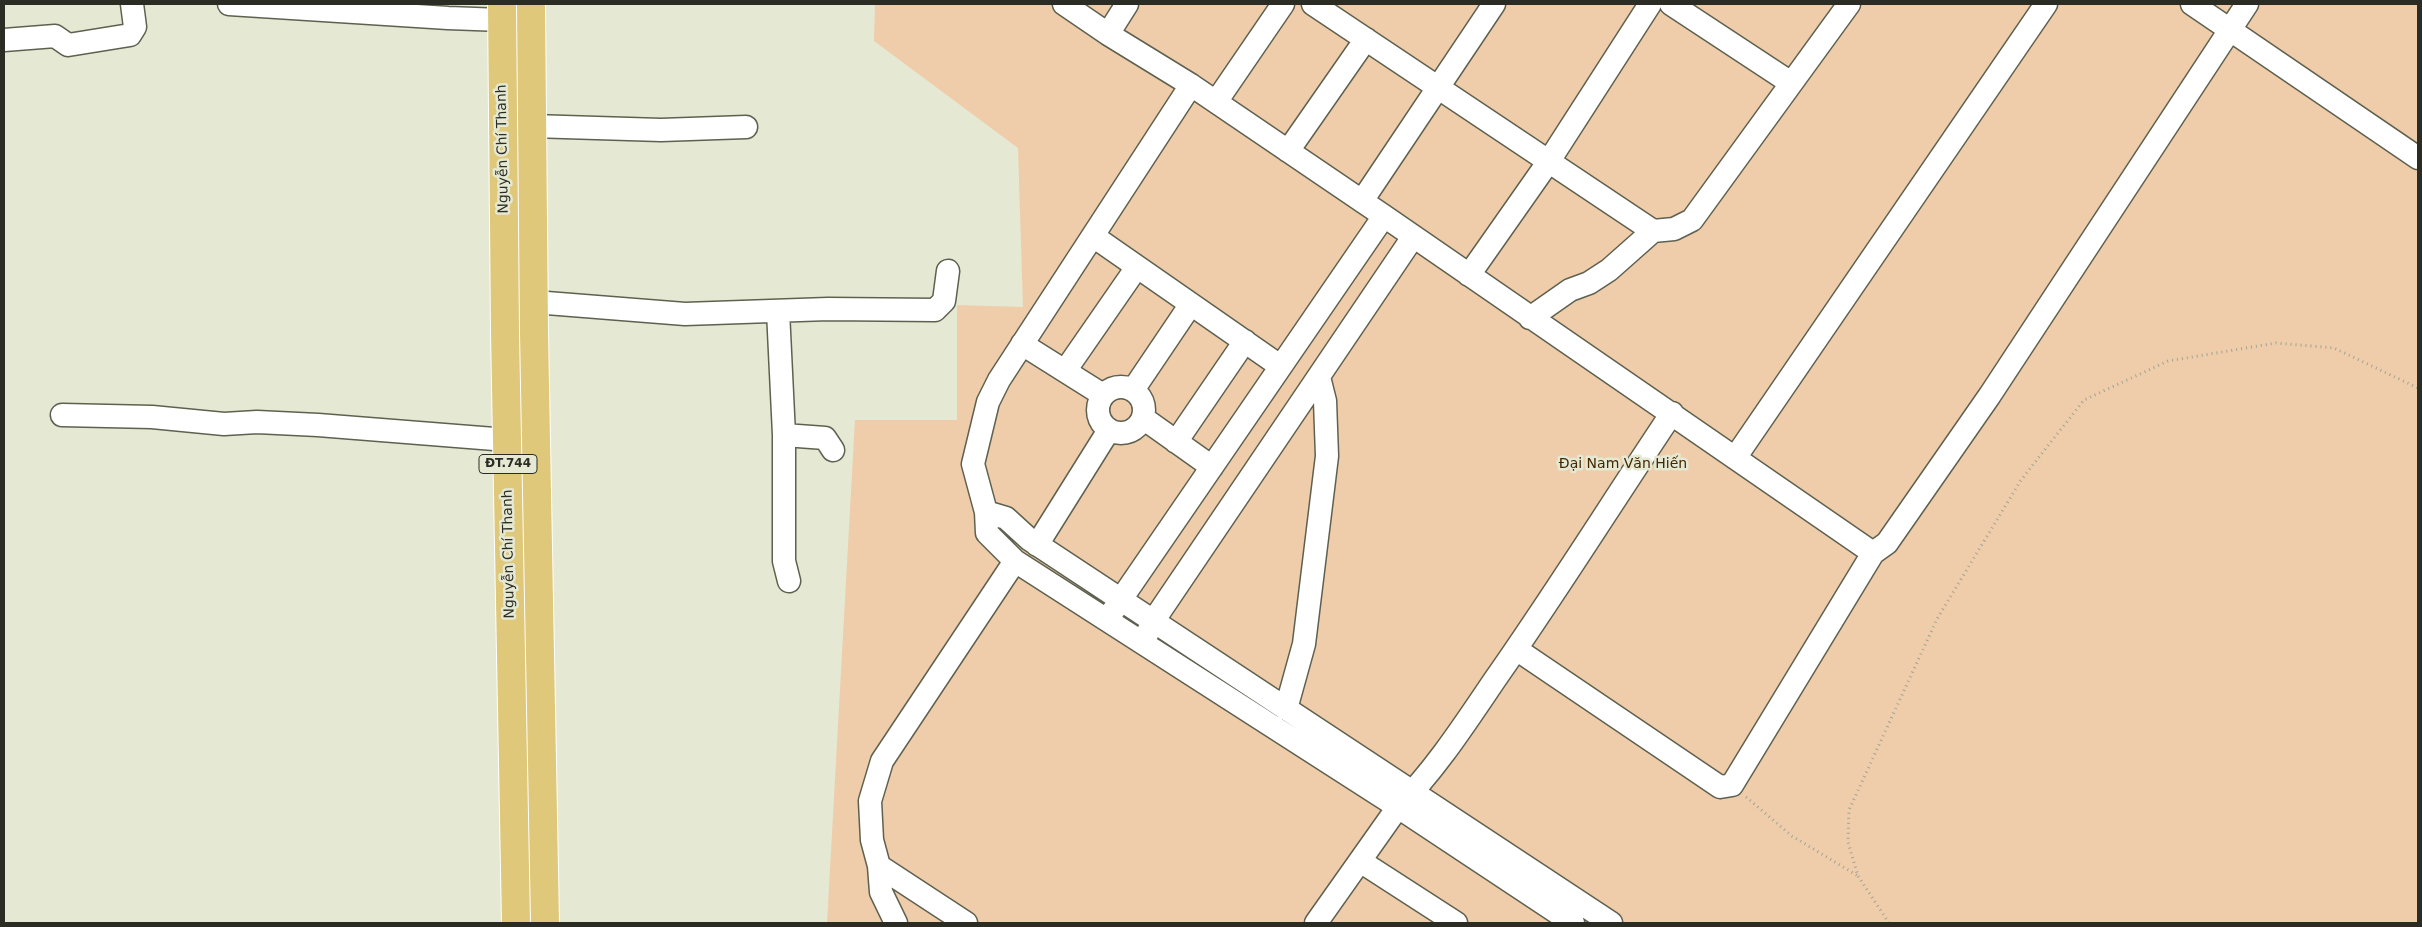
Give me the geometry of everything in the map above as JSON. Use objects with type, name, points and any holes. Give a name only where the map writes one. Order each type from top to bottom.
[{"type":"main road","name":"Nguyễn Chí Thanh","points":[[531,4],[544,923]]},
{"type":"main road","name":"Nguyễn Chí Thanh","points":[[502,12],[507,440],[516,923]]},
{"type":"main road","points":[[505,300],[534,302]]},
{"type":"street","points":[[4,40],[55,36],[68,45],[130,35],[135,27],[132,4]]},
{"type":"street","points":[[229,4],[284,5],[448,18],[502,12]]},
{"type":"street","points":[[1064,4],[1108,34],[1191,85],[1362,201],[1873,553]]},
{"type":"street","points":[[1108,34],[1127,4]]},
{"type":"street","points":[[1216,102],[1283,4]]},
{"type":"street","points":[[1312,4],[1653,231]]},
{"type":"street","points":[[1362,201],[1494,4]]},
{"type":"street","points":[[1469,275],[1549,161],[1650,4]]},
{"type":"street","points":[[1671,4],[1791,83]]},
{"type":"street","points":[[1530,318],[1570,290],[1589,283],[1609,270],[1653,231],[1674,229],[1692,220],[1849,4]]},
{"type":"street","points":[[1735,458],[2046,4]]},
{"type":"street","points":[[2192,4],[2418,158]]},
{"type":"street","points":[[1516,649],[1720,787],[1732,785],[1873,553],[1887,542],[1990,395],[2247,4]]},
{"type":"street","points":[[1288,151],[1366,39]]},
{"type":"street","points":[[1191,85],[1022,344],[988,402],[973,464],[986,512],[987,533],[1015,561],[1142,644],[1611,923]]},
{"type":"street","points":[[532,126],[661,130],[746,127]]},
{"type":"street","points":[[1107,621],[1384,216]]},
{"type":"street","points":[[1093,236],[1280,366]]},
{"type":"street","points":[[1142,644],[1154,620],[1413,237]]},
{"type":"street","points":[[1065,371],[1137,267]]},
{"type":"street","points":[[534,302],[685,314],[778,311],[935,310],[944,301],[948,271]]},
{"type":"street","points":[[1133,390],[1191,304]]},
{"type":"street","points":[[778,311],[784,435],[784,561],[789,580]]},
{"type":"street","points":[[1176,442],[1245,341]]},
{"type":"street","points":[[1022,344],[1104,395]]},
{"type":"street","points":[[1286,709],[1304,644],[1327,456],[1325,401],[1318,376]]},
{"type":"street","points":[[1117,387],[1133,390],[1143,402],[1143,418],[1139,425],[1125,433],[1109,430],[1103,425],[1098,410],[1104,395],[1117,387]]},
{"type":"street","points":[[1316,923],[1360,860],[1453,740],[1516,649],[1672,413]]},
{"type":"street","points":[[62,414],[152,417],[224,424],[257,422],[318,425],[507,440]]},
{"type":"street","points":[[1143,418],[1212,467]]},
{"type":"street","points":[[1037,545],[1109,430]]},
{"type":"street","points":[[784,435],[825,438],[833,450]]},
{"type":"street","points":[[986,512],[1006,518],[1037,545],[1122,598],[1286,709],[1405,800],[1573,923]]},
{"type":"street","points":[[896,923],[881,892],[879,866],[872,840],[870,801],[882,761],[1015,561]]},
{"type":"street","points":[[1360,860],[1456,923]]},
{"type":"street","points":[[879,866],[966,923]]},
{"type":"path","points":[[1889,923],[1858,876],[1848,842],[1849,810],[1938,619],[2021,480],[2084,400],[2168,361],[2276,343],[2334,348],[2418,388]]},
{"type":"path","points":[[1732,785],[1792,836],[1858,876]]},
{"type":"green space","name":"Đại Nam Văn Hiến","points":[[875,4],[2418,4],[2418,923],[827,923],[855,420],[957,420],[957,305],[1023,307],[1018,148],[874,41]]}]
